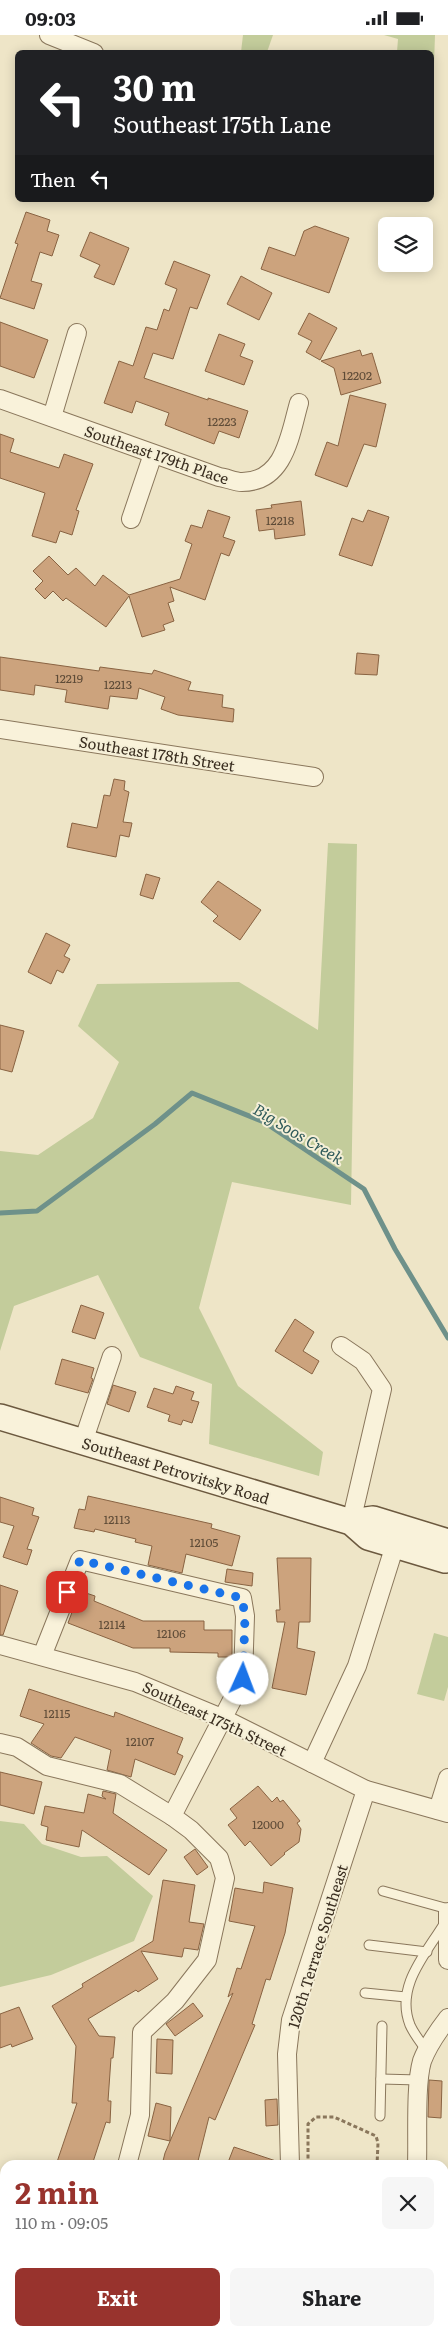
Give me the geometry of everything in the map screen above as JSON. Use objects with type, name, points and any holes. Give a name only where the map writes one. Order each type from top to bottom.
[{"type":"main road","name":"Southeast Petrovitsky Road","points":[[0,1417],[351,1523],[368,1537],[445,1560],[448,1559]]},
{"type":"main road","name":"Southeast Petrovitsky Road","points":[[351,1523],[373,1519],[448,1542]]},
{"type":"street","points":[[49,35],[86,50]]},
{"type":"street","points":[[52,417],[77,333]]},
{"type":"street","name":"Southeast 179th Place","points":[[0,399],[219,477],[243,482],[263,477],[277,467],[285,454],[299,403]]},
{"type":"street","points":[[131,519],[153,454]]},
{"type":"street","name":"Southeast 178th Street","points":[[0,729],[314,777]]},
{"type":"street","points":[[341,1346],[363,1361],[382,1389],[351,1523]]},
{"type":"street","points":[[83,1442],[112,1356]]},
{"type":"street","points":[[312,1763],[357,1666],[394,1545]]},
{"type":"street","points":[[42,1656],[80,1560],[242,1598],[245,1616],[243,1679],[224,1719],[172,1816]]},
{"type":"street","name":"Southeast 175th Street","points":[[1,1649],[42,1656],[135,1682],[224,1719],[366,1790],[443,1811]]},
{"type":"street","points":[[0,1743],[17,1747],[48,1766],[120,1783],[192,1830],[219,1859],[225,1878],[207,1960],[175,2001],[142,2032],[140,2115],[129,2160]]},
{"type":"street","points":[[443,1811],[448,1779]]},
{"type":"street","name":"120th Terrace Southeast","points":[[290,2160],[287,2054],[291,2020],[366,1790]]},
{"type":"street","points":[[448,1914],[448,1961]]},
{"type":"street","points":[[417,2160],[419,2080],[422,2062],[448,2018]]},
{"type":"lane","points":[[383,1891],[448,1914],[411,1979],[406,1997],[405,2007],[410,2026],[427,2051]]},
{"type":"lane","points":[[368,1945],[427,1952]]},
{"type":"lane","points":[[365,1993],[406,1997]]},
{"type":"lane","points":[[380,2116],[382,2026]]},
{"type":"lane","points":[[381,2079],[419,2080]]},
{"type":"path","points":[[308,2160],[308,2124],[316,2117],[334,2117],[376,2136],[378,2143],[377,2160]]},
{"type":"green space","points":[[243,35],[273,35],[268,50],[241,50]]},
{"type":"green space","points":[[384,35],[435,35],[434,64],[434,50],[397,50],[398,39]]},
{"type":"green space","points":[[328,843],[357,844],[351,1205],[232,1182],[199,1308],[238,1386],[323,1452],[319,1476],[209,1444],[212,1384],[140,1357],[98,1275],[14,1306],[0,1351],[0,1151],[38,1155],[93,1118],[119,1062],[78,1026],[97,984],[239,982],[318,1030]]},
{"type":"green space","points":[[434,1633],[448,1637],[448,1687],[444,1701],[417,1694]]},
{"type":"green space","points":[[0,1821],[24,1824],[42,1844],[81,1857],[107,1856],[153,1896],[134,1941],[51,1975],[0,1987]]},
{"type":"building","points":[[26,212],[50,220],[47,231],[59,235],[52,256],[40,252],[31,281],[42,284],[34,309],[0,298],[18,244],[15,243]]},
{"type":"building","points":[[315,226],[349,238],[329,293],[261,269],[269,247],[295,256],[304,231]]},
{"type":"building","points":[[90,232],[129,248],[114,285],[94,277],[100,265],[80,256]]},
{"type":"building","points":[[174,261],[210,275],[197,309],[190,307],[173,359],[153,353],[144,378],[208,400],[208,398],[248,411],[239,438],[219,431],[214,444],[165,425],[169,413],[136,401],[132,413],[104,403],[119,361],[133,366],[146,327],[157,330],[164,309],[169,311],[177,289],[165,284]]},
{"type":"building","points":[[241,276],[272,293],[259,320],[227,304]]},
{"type":"building","points":[[309,313],[337,328],[320,360],[306,352],[312,341],[298,334]]},
{"type":"building","points":[[0,322],[48,340],[34,378],[0,366]]},
{"type":"building","points":[[219,334],[245,344],[240,356],[253,361],[244,385],[205,371]]},
{"type":"building","points":[[360,350],[362,356],[372,353],[381,383],[341,395],[334,368],[321,361]]},
{"type":"building","points":[[350,395],[386,404],[376,447],[364,444],[347,487],[315,475],[327,442],[338,446]]},
{"type":"building","points":[[0,434],[14,439],[10,452],[59,468],[64,454],[93,464],[76,510],[79,511],[72,535],[60,531],[56,543],[32,536],[45,493],[0,478]]},
{"type":"building","points":[[301,501],[305,535],[275,539],[274,529],[259,531],[256,510],[272,508],[271,505]]},
{"type":"building","points":[[208,510],[230,517],[223,537],[235,541],[229,556],[221,553],[205,600],[170,587],[174,601],[168,603],[174,621],[163,625],[165,630],[142,637],[129,596],[106,627],[66,598],[63,601],[53,591],[45,599],[35,589],[43,581],[33,571],[49,556],[68,575],[76,568],[95,586],[103,575],[129,595],[180,579],[192,544],[185,541],[191,525],[202,528]]},
{"type":"building","points":[[368,510],[389,517],[372,566],[339,555],[352,518],[363,522]]},
{"type":"building","points":[[357,653],[379,655],[377,675],[355,674]]},
{"type":"building","points":[[0,657],[99,671],[100,667],[152,674],[154,670],[191,682],[188,690],[223,695],[222,707],[234,709],[233,722],[178,715],[161,709],[165,697],[139,688],[137,699],[110,696],[108,709],[65,702],[67,690],[35,685],[34,695],[0,690]]},
{"type":"building","points":[[114,779],[125,781],[124,790],[129,792],[123,822],[132,823],[129,837],[120,835],[116,857],[67,847],[72,823],[97,828],[104,795],[110,796]]},
{"type":"building","points":[[146,874],[160,878],[153,899],[140,895]]},
{"type":"building","points":[[218,881],[261,910],[240,940],[213,921],[218,916],[201,902]]},
{"type":"building","points":[[46,933],[70,945],[64,956],[70,959],[63,973],[57,970],[51,984],[28,972]]},
{"type":"building","points":[[0,1025],[24,1031],[12,1072],[0,1069]]},
{"type":"building","points":[[81,1305],[104,1313],[95,1339],[72,1332]]},
{"type":"building","points":[[295,1319],[314,1332],[303,1351],[319,1361],[312,1374],[275,1351]]},
{"type":"building","points":[[62,1359],[94,1368],[91,1378],[93,1379],[88,1393],[55,1384]]},
{"type":"building","points":[[113,1385],[136,1392],[129,1412],[107,1404]]},
{"type":"building","points":[[176,1386],[194,1392],[191,1400],[199,1402],[192,1423],[183,1420],[181,1425],[168,1421],[170,1415],[147,1407],[154,1388],[173,1394]]},
{"type":"building","points":[[88,1496],[212,1524],[211,1528],[240,1536],[232,1566],[186,1554],[182,1573],[148,1565],[152,1546],[135,1542],[136,1539],[95,1529],[94,1532],[74,1528],[79,1509],[85,1510]]},
{"type":"building","points":[[0,1497],[34,1508],[32,1515],[39,1517],[27,1549],[32,1550],[27,1565],[3,1557],[14,1526],[0,1522]]},
{"type":"building","points":[[277,1558],[311,1558],[310,1622],[299,1622],[297,1648],[315,1652],[306,1695],[272,1688],[285,1622],[277,1622],[276,1610],[280,1610]]},
{"type":"building","points":[[227,1569],[253,1573],[252,1586],[225,1582]]},
{"type":"building","points":[[0,1585],[18,1591],[3,1635],[0,1635]]},
{"type":"building","points":[[80,1591],[95,1596],[94,1601],[143,1621],[204,1621],[204,1630],[232,1630],[232,1657],[218,1657],[218,1653],[170,1652],[170,1648],[133,1648],[68,1623]]},
{"type":"building","points":[[29,1689],[114,1717],[115,1712],[183,1738],[177,1753],[183,1756],[175,1775],[135,1759],[131,1777],[107,1770],[111,1750],[75,1737],[61,1758],[51,1756],[31,1743],[44,1724],[20,1716]]},
{"type":"building","points":[[0,1772],[42,1782],[34,1814],[0,1805]]},
{"type":"building","points":[[258,1786],[272,1802],[277,1797],[280,1802],[283,1800],[300,1821],[297,1823],[301,1829],[299,1842],[271,1866],[250,1841],[245,1846],[228,1825],[237,1818],[230,1809]]},
{"type":"building","points":[[103,1791],[116,1794],[113,1813],[167,1850],[149,1875],[82,1830],[79,1847],[46,1840],[48,1827],[41,1825],[45,1806],[84,1813],[88,1794],[106,1799],[102,1796]]},
{"type":"building","points":[[195,1849],[208,1867],[197,1875],[184,1857]]},
{"type":"building","points":[[163,1880],[195,1885],[189,1922],[204,1924],[198,1950],[184,1948],[182,1957],[141,1951],[158,1979],[88,2019],[99,2036],[115,2037],[113,2058],[111,2058],[108,2101],[111,2101],[110,2123],[106,2122],[94,2160],[58,2160],[77,2103],[72,2103],[76,2046],[52,2006],[83,1987],[82,1984],[153,1941]]},
{"type":"building","points":[[264,1882],[293,1888],[285,1933],[270,1980],[266,1979],[252,2024],[255,2025],[215,2120],[209,2117],[198,2160],[163,2160],[233,1993],[228,1997],[237,1968],[241,1969],[255,1926],[229,1921],[235,1888],[263,1893]]},
{"type":"building","points":[[193,2003],[203,2016],[175,2036],[166,2024]]},
{"type":"building","points":[[19,2007],[33,2039],[12,2047],[11,2044],[0,2048],[0,2014]]},
{"type":"building","points":[[157,2039],[173,2040],[172,2074],[156,2073]]},
{"type":"building","points":[[429,2080],[442,2081],[441,2118],[428,2117]]},
{"type":"building","points":[[277,2099],[278,2125],[266,2126],[265,2100]]},
{"type":"building","points":[[156,2103],[171,2107],[170,2141],[148,2136]]},
{"type":"building","points":[[234,2147],[273,2160],[229,2160]]},
{"type":"waterway","name":"Big Soos Creek","points":[[0,1213],[37,1211],[155,1124],[192,1093],[264,1122],[364,1189],[395,1249],[448,1338]]},
{"type":"route","points":[[67,1592],[80,1560],[242,1598],[245,1616],[243,1679]]}]
